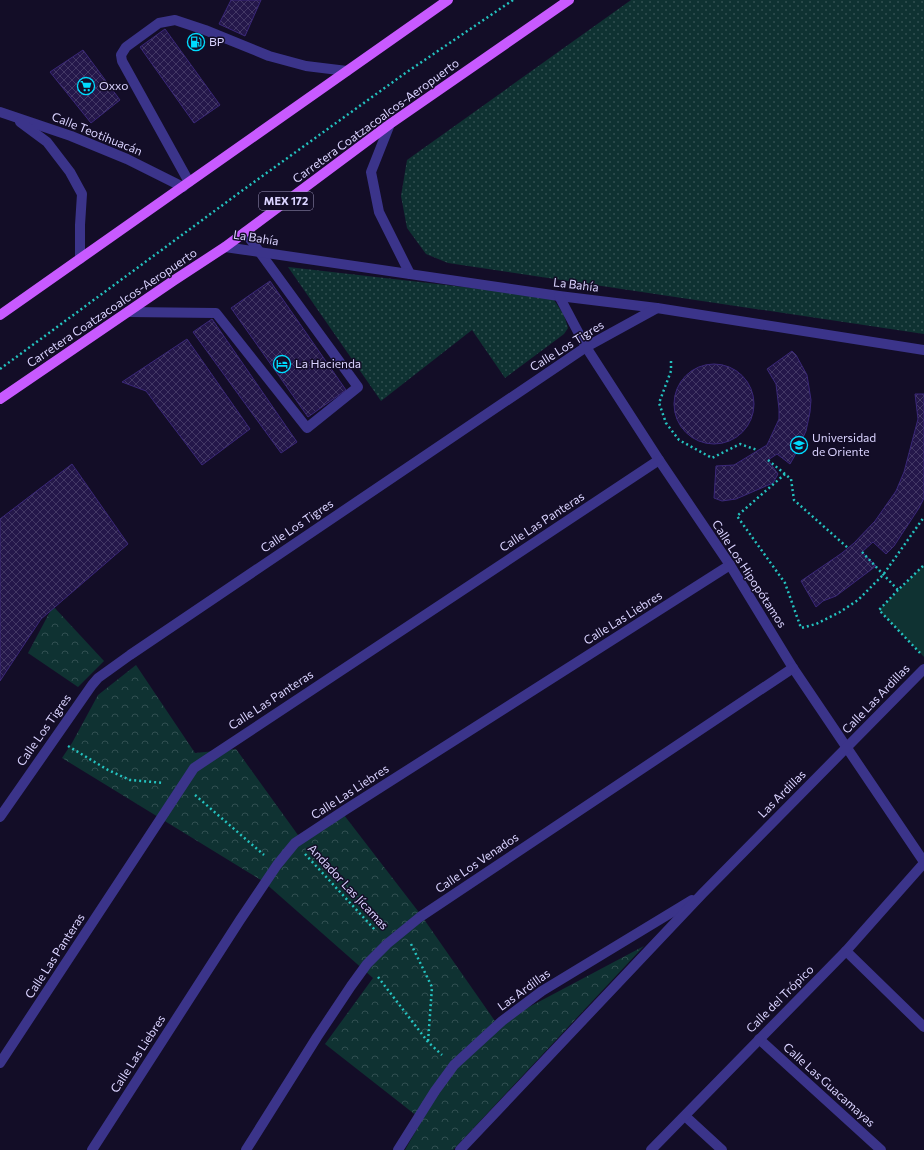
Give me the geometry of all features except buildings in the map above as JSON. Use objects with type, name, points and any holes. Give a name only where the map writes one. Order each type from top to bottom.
[{"type":"main road","points":[[0,315],[448,0]]},
{"type":"main road","name":"Carretera Coatzacoalcos-Aeropuerto","points":[[0,399],[184,273],[225,247],[390,124],[569,0]]},
{"type":"street","points":[[186,184],[122,61],[121,55],[126,47],[159,23],[175,20],[205,30],[269,56],[306,66],[347,71]]},
{"type":"street","points":[[5,114],[48,142],[70,172],[82,194],[80,259]]},
{"type":"street","name":"Calle Teotihuacán","points":[[5,114],[72,136],[186,184]]},
{"type":"street","points":[[390,124],[371,172],[379,212],[410,274]]},
{"type":"street","points":[[128,312],[216,314],[307,428],[358,388],[245,232]]},
{"type":"street","name":"La Bahía","points":[[225,247],[559,296],[657,308],[924,350]]},
{"type":"street","name":"Calle Los Hipopótamos","points":[[559,296],[586,347],[659,460],[730,565],[793,668],[924,863]]},
{"type":"street","name":"Calle Los Tigres","points":[[0,817],[54,738],[98,678],[586,347],[657,308]]},
{"type":"street","name":"Calle Las Panteras","points":[[0,1063],[194,768],[659,460]]},
{"type":"street","name":"Calle Las Liebres","points":[[92,1150],[240,920],[277,865],[295,843],[730,565]]},
{"type":"street","name":"Calle Los Venados","points":[[246,1150],[317,1036],[367,964],[404,929],[426,912],[793,668]]},
{"type":"street","name":"Calle Las Ardillas","points":[[847,748],[924,669]]},
{"type":"street","name":"Las Ardillas","points":[[460,1150],[703,893],[847,748]]},
{"type":"street","name":"Calle del Trópico","points":[[651,1150],[846,951],[924,863]]},
{"type":"street","name":"Las Ardillas","points":[[398,1150],[435,1091],[454,1065],[502,1021],[542,991],[703,893]]},
{"type":"street","points":[[846,951],[924,1027]]},
{"type":"street","name":"Calle Las Guacamayas","points":[[759,1039],[881,1150]]},
{"type":"street","points":[[685,1116],[722,1150]]},
{"type":"path","points":[[0,369],[391,83],[513,0]]},
{"type":"path","points":[[671,361],[671,371],[659,403],[666,422],[680,440],[712,458],[740,444],[757,450]]},
{"type":"path","points":[[768,460],[791,479],[794,500],[848,548]]},
{"type":"path","points":[[786,474],[737,516],[785,583],[801,628],[816,624],[840,612],[858,600],[884,575],[924,517]]},
{"type":"path","points":[[862,552],[898,590]]},
{"type":"path","points":[[924,565],[879,610],[924,657]]},
{"type":"path","points":[[54,738],[108,770],[130,780],[183,785],[277,865]]},
{"type":"path","name":"Andador Las Jícamas","points":[[295,843],[387,944]]},
{"type":"path","points":[[404,929],[432,987],[428,1042]]},
{"type":"path","points":[[367,964],[428,1042],[454,1065]]},
{"type":"green space","points":[[631,0],[924,0],[924,334],[448,263],[426,254],[407,228],[401,196],[407,160]]},
{"type":"green space","points":[[288,267],[552,297],[564,315],[568,328],[564,334],[505,378],[472,330],[381,401]]},
{"type":"green space","points":[[924,565],[924,657],[879,610]]},
{"type":"green space","points":[[53,606],[104,661],[78,687],[28,653]]},
{"type":"green space","points":[[136,665],[195,753],[236,749],[303,842],[344,815],[421,915],[497,1024],[644,946],[453,1150],[405,1150],[422,1120],[325,1044],[373,978],[264,882],[62,758],[72,743],[98,695]]},
{"type":"place","name":"BP","points":[[196,42]]},
{"type":"place","name":"Oxxo","points":[[86,86]]},
{"type":"place","name":"La Hacienda","points":[[282,364]]},
{"type":"place","name":"Universidad de Oriente","points":[[799,445]]}]
